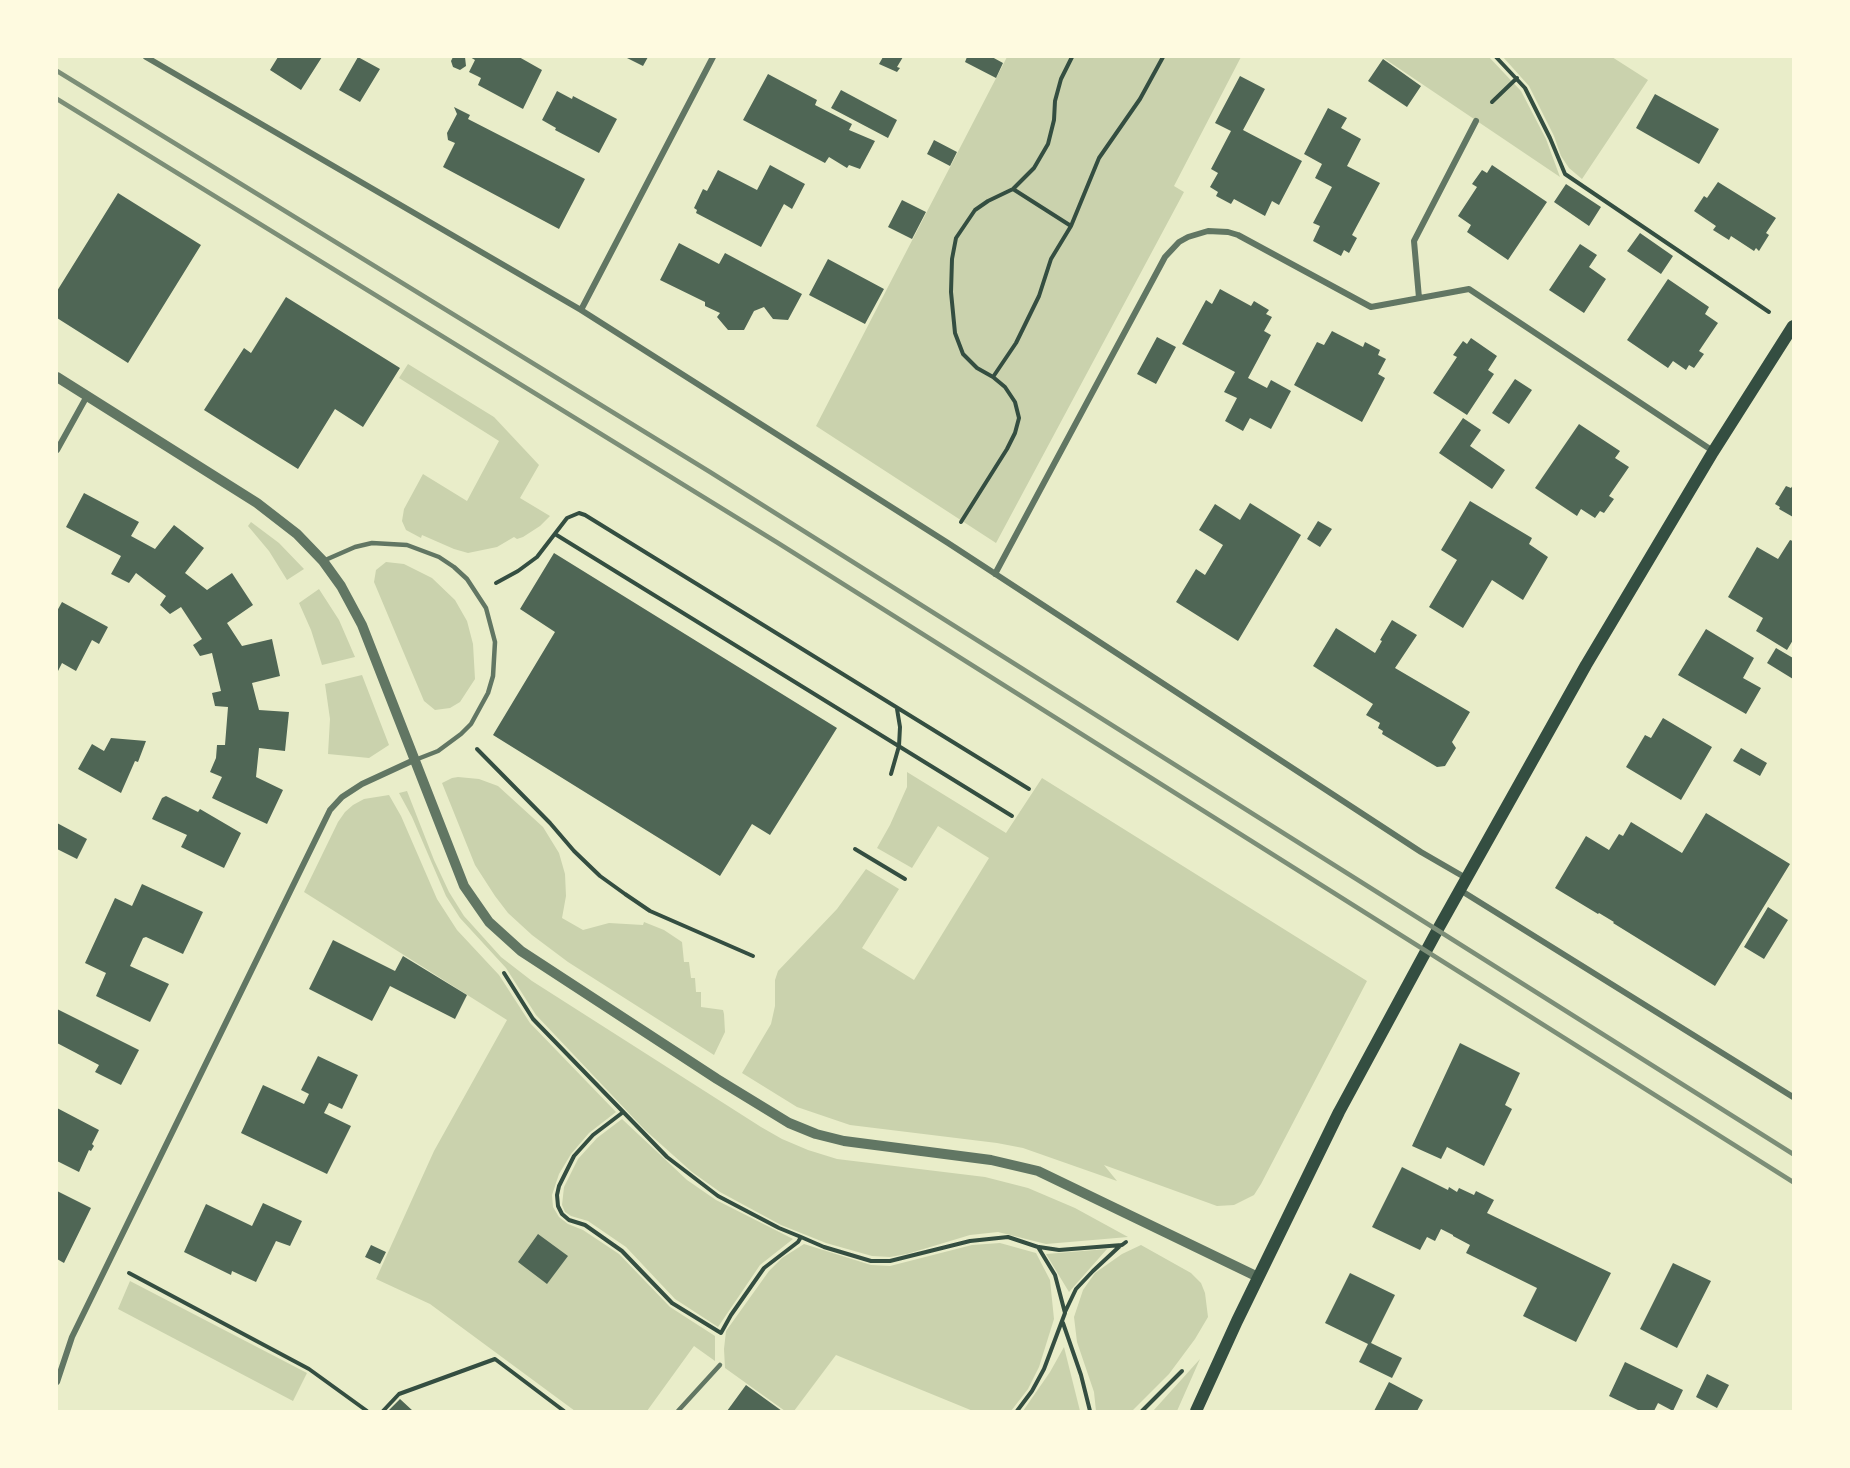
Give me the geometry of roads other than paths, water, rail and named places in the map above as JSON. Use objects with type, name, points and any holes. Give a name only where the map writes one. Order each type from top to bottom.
[{"type":"main road","points":[[1196,1411],[1258,1277],[1339,1112],[1466,878],[1586,665],[1713,452],[1793,327]]},
{"type":"street","points":[[146,57],[581,310],[948,543],[1421,852],[1466,878]]},
{"type":"street","points":[[581,310],[713,57]]},
{"type":"street","points":[[1419,298],[1414,241],[1476,121]]},
{"type":"street","points":[[995,574],[1165,257],[1179,242],[1208,231],[1238,235],[1371,307],[1469,289],[1713,452]]},
{"type":"street","points":[[57,377],[264,508],[297,534],[324,561],[341,586],[362,625],[460,877],[489,922],[521,951],[717,1080],[789,1123],[816,1134],[872,1146],[991,1160],[1038,1171],[1258,1277]]},
{"type":"street","points":[[57,450],[87,396]]},
{"type":"street","points":[[57,1382],[72,1337],[330,810],[342,797],[362,784],[414,760]]},
{"type":"street","points":[[1460,890],[1793,1097]]},
{"type":"lane","points":[[324,561],[355,547],[372,543],[407,545],[439,557],[466,579],[486,608],[495,642],[494,668],[488,693],[480,709],[461,734],[438,750],[414,760]]},
{"type":"lane","points":[[678,1411],[720,1365]]},
{"type":"railway","points":[[57,71],[710,472],[1793,1154]]},
{"type":"railway","points":[[57,99],[778,543],[1793,1182]]}]
